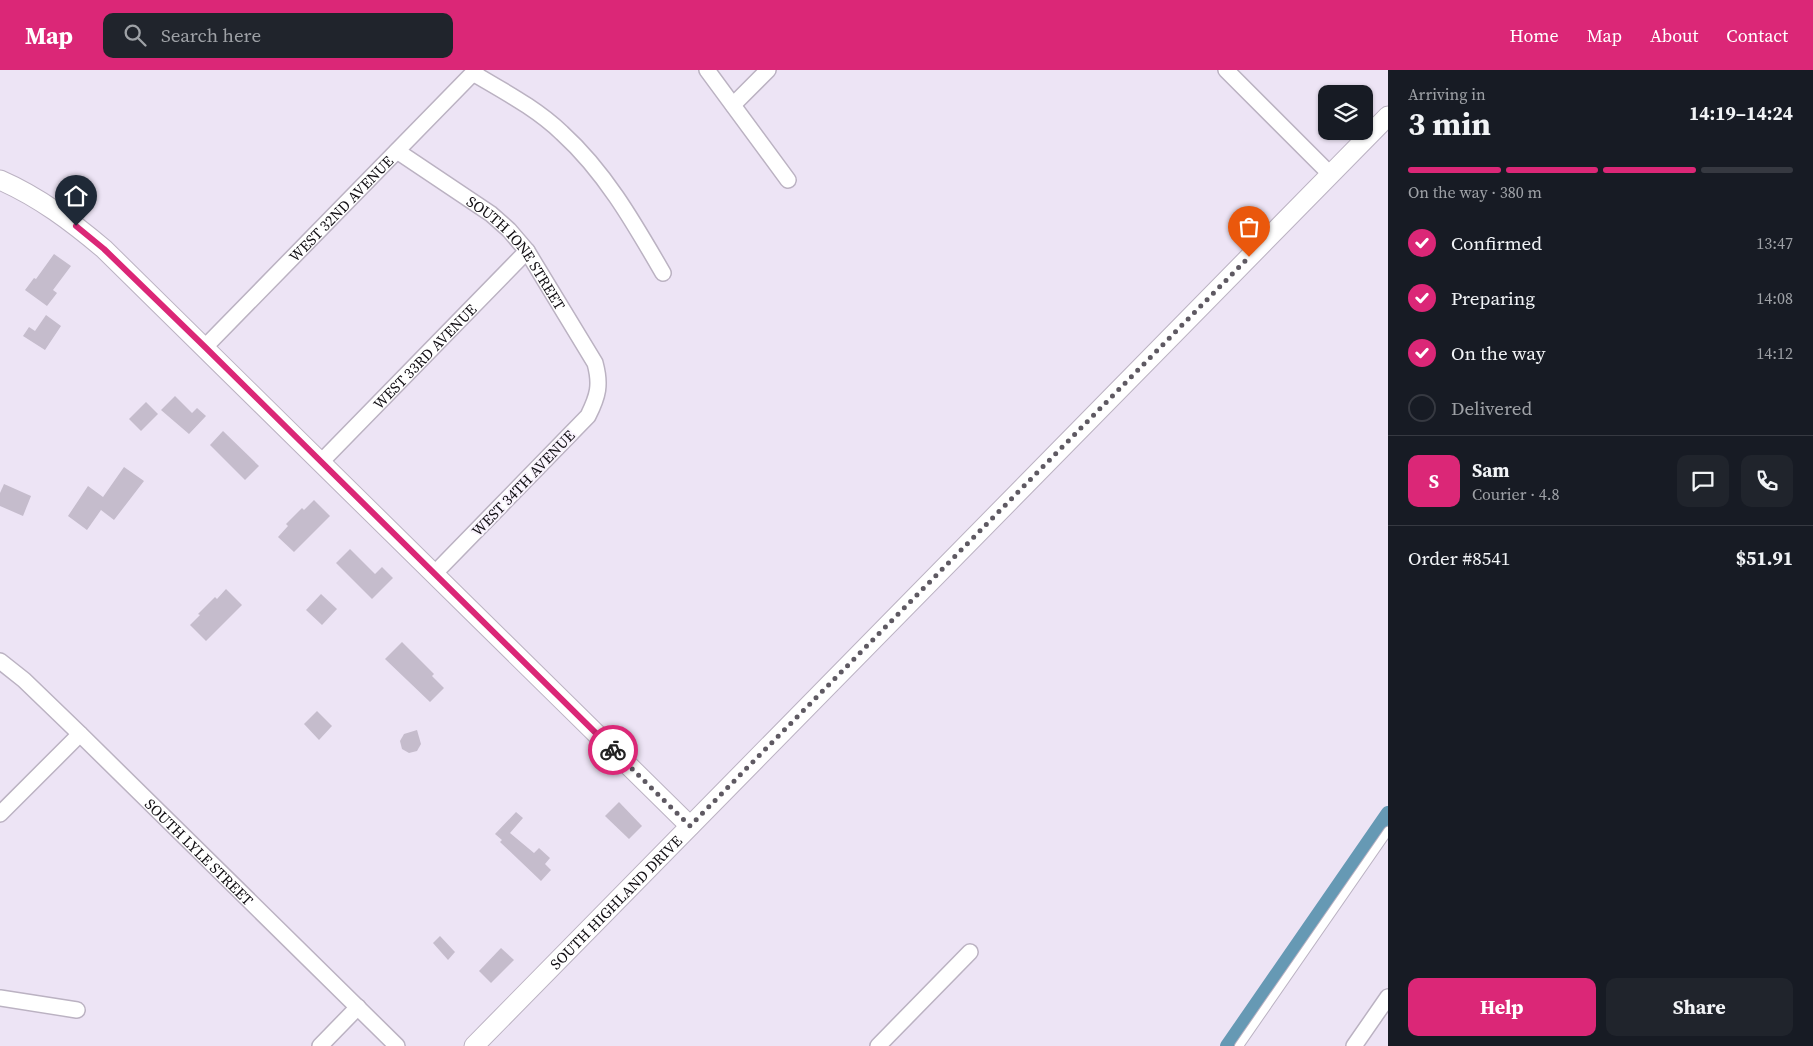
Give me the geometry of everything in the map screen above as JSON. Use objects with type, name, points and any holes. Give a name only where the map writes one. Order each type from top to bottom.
[{"type":"street","points":[[706,70],[788,180]]},
{"type":"street","points":[[733,105],[768,70]]},
{"type":"street","points":[[1226,70],[1330,174]]},
{"type":"street","points":[[474,71],[531,108],[562,132],[595,167],[625,209],[663,273]]},
{"type":"street","name":"WEST 32ND AVENUE","points":[[205,347],[474,71]]},
{"type":"street","name":"SOUTH HIGHLAND DRIVE","points":[[474,1046],[1388,116]]},
{"type":"street","name":"SOUTH IONE STREET","points":[[397,151],[491,214],[509,230],[527,251],[595,363],[599,384]]},
{"type":"street","points":[[0,180],[46,204],[104,249],[690,826]]},
{"type":"street","name":"WEST 33RD AVENUE","points":[[321,462],[527,251]]},
{"type":"street","name":"WEST 34TH AVENUE","points":[[434,574],[588,416],[596,400],[599,384]]},
{"type":"street","name":"SOUTH LYLE STREET","points":[[0,661],[24,680],[80,734],[397,1046]]},
{"type":"street","points":[[0,814],[80,734]]},
{"type":"street","points":[[878,1046],[970,952]]},
{"type":"street","points":[[1354,1046],[1388,997]]},
{"type":"street","points":[[0,998],[76,1010]]},
{"type":"street","points":[[320,1046],[358,1008]]},
{"type":"lane","points":[[1239,1046],[1388,831]]},
{"type":"building","points":[[54,254],[71,266],[53,290],[57,293],[47,306],[25,290],[34,278],[36,279]]},
{"type":"building","points":[[46,315],[61,326],[45,350],[23,336],[29,327],[35,331]]},
{"type":"building","points":[[175,396],[192,413],[197,408],[206,416],[189,434],[161,410]]},
{"type":"building","points":[[146,402],[158,414],[141,431],[129,419]]},
{"type":"building","points":[[223,431],[259,466],[245,480],[210,445]]},
{"type":"building","points":[[124,467],[144,481],[114,520],[101,510],[87,530],[68,516],[88,486],[103,497]]},
{"type":"building","points":[[4,484],[31,496],[23,516],[0,506],[0,493]]},
{"type":"building","points":[[314,500],[330,516],[294,552],[278,537],[288,526],[286,524],[302,508],[304,510]]},
{"type":"building","points":[[350,549],[375,574],[382,567],[393,578],[372,599],[336,563]]},
{"type":"building","points":[[226,589],[242,605],[206,641],[190,625],[215,597],[217,599]]},
{"type":"building","points":[[321,594],[337,609],[322,625],[306,610]]},
{"type":"building","points":[[402,642],[434,674],[432,676],[444,688],[430,702],[385,659]]},
{"type":"building","points":[[317,711],[332,726],[319,740],[304,724]]},
{"type":"building","points":[[417,730],[421,744],[417,751],[409,753],[402,749],[400,741],[404,734]]},
{"type":"building","points":[[619,802],[642,826],[629,839],[605,816]]},
{"type":"building","points":[[516,812],[523,818],[510,833],[534,853],[539,848],[550,858],[545,864],[551,870],[541,881],[500,842],[502,840],[495,834]]},
{"type":"building","points":[[440,936],[455,952],[448,960],[433,943]]},
{"type":"building","points":[[501,948],[514,960],[491,983],[479,971]]},
{"type":"waterway","points":[[1227,1046],[1388,813]]},
{"type":"way so far","points":[[613,750],[690,826],[1249,257]]},
{"type":"route","points":[[76,226],[104,249],[205,347],[613,750]]}]
